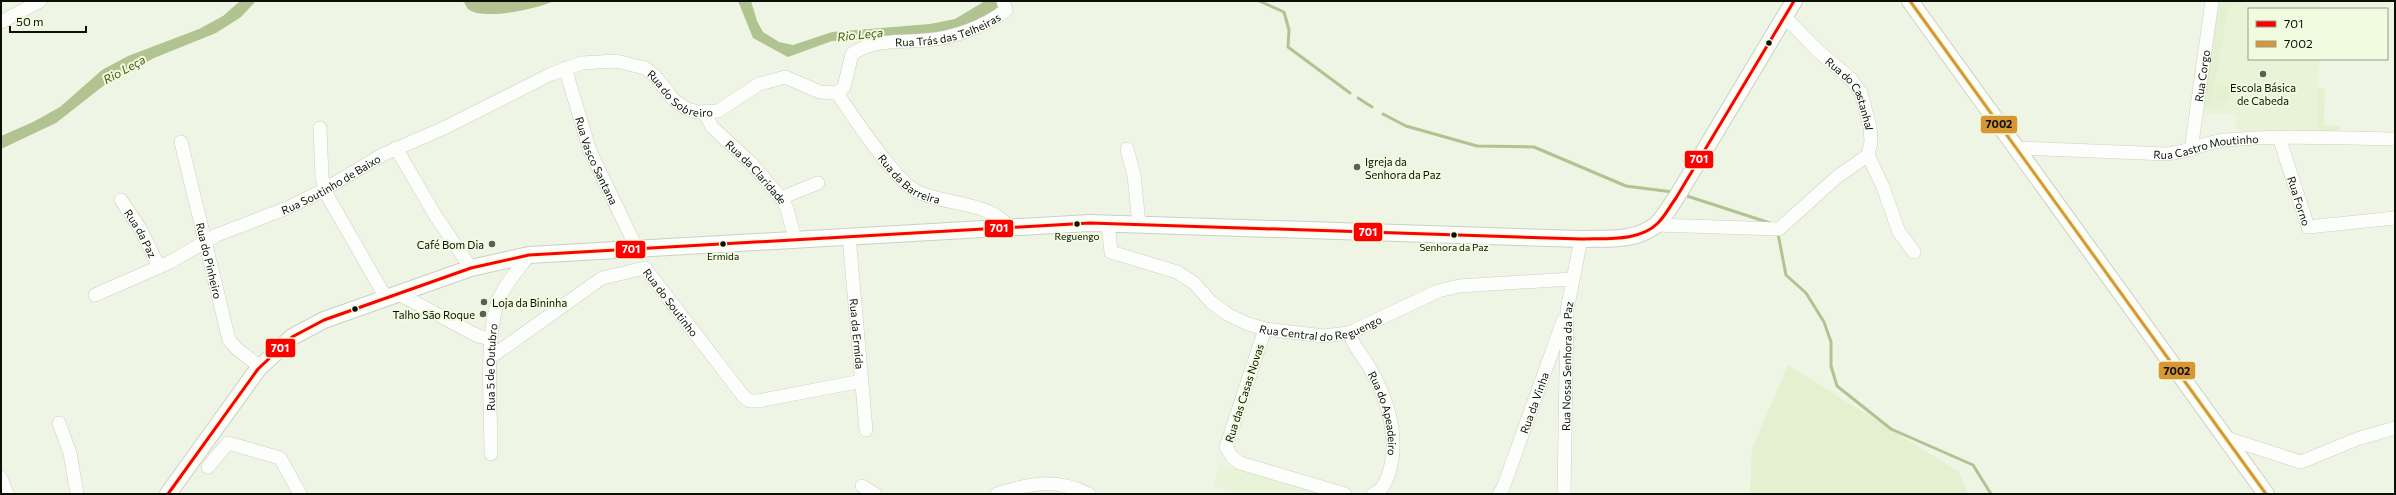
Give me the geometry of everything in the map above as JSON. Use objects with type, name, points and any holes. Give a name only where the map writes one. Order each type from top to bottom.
[{"type":"main road","points":[[168,494],[260,367],[292,337],[324,320],[471,268],[529,255],[1009,226],[1108,224],[1581,239],[1626,238],[1642,233],[1656,225],[1680,191],[1794,1]]},
{"type":"main road","points":[[1910,1],[2018,148],[2266,494]]},
{"type":"street","points":[[1,15],[35,1]]},
{"type":"street","points":[[1,22],[40,1]]},
{"type":"street","name":"Rua Corgo","points":[[2191,150],[2212,1]]},
{"type":"street","name":"Rua Trás das Telheiras","points":[[837,93],[844,87],[852,54],[865,46],[944,38],[994,19],[1004,6]]},
{"type":"street","name":"Rua do Castanhal","points":[[1785,16],[1817,50],[1851,80],[1861,94],[1870,126],[1871,142],[1868,155]]},
{"type":"street","name":"Rua do Sobreiro","points":[[564,68],[595,61],[633,63],[645,68],[655,76],[674,100],[686,109],[705,113],[718,111],[730,105],[759,84],[785,77],[820,92],[837,93]]},
{"type":"street","name":"Rua Soutinho de Baixo","points":[[96,295],[159,267],[206,241],[325,190],[396,148],[444,128],[564,68]]},
{"type":"street","name":"Rua Vasco Santana","points":[[564,68],[590,151],[640,249],[645,268]]},
{"type":"street","name":"Rua da Barreira","points":[[837,93],[862,128],[911,188],[924,194],[959,202],[994,214],[1001,218],[1009,226]]},
{"type":"street","name":"Rua da Claridade","points":[[705,113],[712,127],[752,164],[781,198],[787,209],[795,239]]},
{"type":"street","points":[[320,128],[322,178],[325,190],[392,296],[478,336],[491,339]]},
{"type":"street","name":"Rua Castro Moutinho","points":[[2018,148],[2167,154],[2191,150],[2224,140],[2279,137],[2395,140]]},
{"type":"street","name":"Rua Forno","points":[[2279,137],[2308,226],[2395,218]]},
{"type":"street","name":"Rua do Pinheiro","points":[[181,142],[229,340],[237,349],[260,367]]},
{"type":"street","points":[[396,148],[435,215],[471,268]]},
{"type":"street","points":[[1127,149],[1134,175],[1139,224]]},
{"type":"street","points":[[1656,225],[1779,229],[1837,177],[1868,155],[1884,187],[1899,232],[1914,252]]},
{"type":"street","points":[[781,198],[818,182]]},
{"type":"street","name":"Rua da Paz","points":[[122,200],[141,230],[159,267]]},
{"type":"street","name":"Rua Central do Reguengo","points":[[1108,224],[1111,252],[1178,272],[1194,283],[1211,302],[1227,314],[1248,324],[1265,329],[1324,336],[1349,333],[1438,291],[1459,286],[1572,279]]},
{"type":"street","name":"Rua da Ermida","points":[[849,236],[866,430]]},
{"type":"street","name":"Rua Nossa Senhora da Paz","points":[[1564,494],[1566,310],[1581,239]]},
{"type":"street","name":"Rua 5 de Outubro","points":[[491,454],[491,339],[497,303],[509,282],[529,255]]},
{"type":"street","name":"Rua do Soutinho","points":[[491,357],[602,278],[645,268],[744,397],[750,401],[772,399],[862,381]]},
{"type":"street","name":"Rua da Vinha","points":[[1498,494],[1503,488],[1566,310]]},
{"type":"street","name":"Rua das Casas Novas","points":[[1265,329],[1226,447],[1228,452],[1240,463],[1345,494]]},
{"type":"street","name":"Rua do Apeadeiro","points":[[1349,333],[1352,343],[1379,383],[1388,403],[1392,463],[1385,484],[1373,494]]},
{"type":"street","points":[[59,422],[70,453],[77,494]]},
{"type":"street","points":[[2226,438],[2301,462],[2357,439],[2395,428]]},
{"type":"street","points":[[208,467],[228,443],[280,458],[300,494]]},
{"type":"street","points":[[1,478],[7,494]]},
{"type":"street","points":[[997,494],[1034,483],[1055,483],[1089,494]]},
{"type":"street","points":[[862,486],[875,494]]},
{"type":"shaded area","name":"Escola Básica de Cabeda","points":[[2220,1],[2321,1],[2321,8],[2248,8],[2248,60],[2319,60],[2317,132],[2236,131],[2236,114],[2200,115]]},
{"type":"shaded area","points":[[2220,1],[2249,1],[2232,4],[2228,9],[2212,102],[2231,106],[2201,108]]},
{"type":"shaded area","points":[[2217,84],[2230,86],[2228,102],[2215,100]]},
{"type":"shaded area","points":[[2318,88],[2325,89],[2324,125],[2339,126],[2339,132],[2317,132]]},
{"type":"shaded area","points":[[1788,365],[1959,472],[1968,494],[1750,494],[1752,449]]},
{"type":"shaded area","points":[[1219,464],[1327,494],[1239,494],[1214,487]]},
{"type":"water","name":"Rio Leça","points":[[240,1],[256,1],[241,17],[216,33],[154,58],[107,83],[56,123],[1,149],[1,136],[33,122],[60,107],[102,70],[128,56],[199,29],[223,16]]},
{"type":"water","points":[[463,1],[554,1],[523,10],[497,14],[485,14],[468,9]]},
{"type":"water","name":"Rio Leça","points":[[738,1],[751,1],[757,21],[763,32],[779,42],[793,45],[832,32],[930,24],[955,19],[985,1],[1010,1],[992,14],[941,35],[832,41],[788,57],[753,38]]},
{"type":"waterway","points":[[1259,1],[1284,12],[1289,30],[1288,47],[1350,93]]},
{"type":"waterway","points":[[1358,98],[1372,107]]},
{"type":"waterway","points":[[1383,114],[1406,126],[1477,146],[1534,147],[1626,186],[1673,192]]},
{"type":"waterway","points":[[1684,195],[1770,223]]},
{"type":"waterway","points":[[1778,234],[1786,275],[1806,293],[1824,322],[1831,342],[1831,366],[1837,386],[1891,429],[1973,465],[1991,494]]},
{"type":"transit line","name":"701","points":[[168,494],[258,369],[292,337],[324,320],[471,268],[529,255],[1090,223],[1581,239],[1611,239],[1632,236],[1650,229],[1658,223],[1665,214],[1794,1]]},
{"type":"transit line","name":"7002","points":[[1910,1],[2266,494]]},
{"type":"place","name":"Escola Básica de Cabeda","points":[[2263,74]]},
{"type":"place","name":"Igreja da Senhora da Paz","points":[[1357,167]]},
{"type":"place","name":"Reguengo","points":[[1077,224]]},
{"type":"place","name":"Senhora da Paz","points":[[1454,235]]},
{"type":"place","name":"Café Bom Dia","points":[[492,244]]},
{"type":"place","name":"Ermida","points":[[723,244]]},
{"type":"place","name":"Loja da Bininha","points":[[484,302]]},
{"type":"place","name":"Talho São Roque","points":[[483,314]]}]
